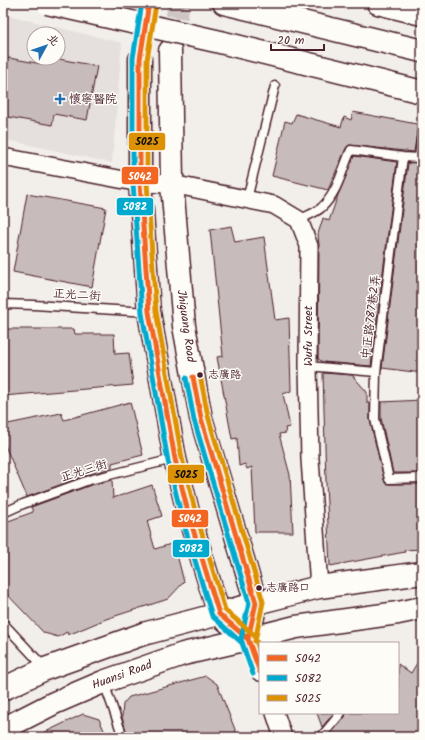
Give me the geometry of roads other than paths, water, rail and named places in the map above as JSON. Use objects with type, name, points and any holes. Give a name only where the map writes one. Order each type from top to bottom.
[{"type":"main road","points":[[47,3],[216,41],[422,92]]},
{"type":"main road","points":[[378,3],[422,14]]},
{"type":"main road","points":[[227,4],[422,51]]},
{"type":"main road","name":"Jhiguang Road","points":[[170,51],[172,184],[184,326],[201,418],[256,603],[248,639]]},
{"type":"main road","points":[[140,60],[140,183],[149,312],[175,459],[189,516],[219,614],[248,639]]},
{"type":"main road","points":[[3,689],[45,669],[143,634],[319,587],[422,573]]},
{"type":"main road","name":"Huansi Road","points":[[3,729],[54,703],[103,682],[183,654],[296,627],[398,613],[422,608]]},
{"type":"street","points":[[3,157],[140,183],[172,184],[274,205],[299,220]]},
{"type":"street","name":"Wufu Street","points":[[299,220],[309,246],[308,366],[310,459],[319,587]]},
{"type":"street","points":[[248,639],[259,669]]},
{"type":"street","points":[[275,714],[283,737]]},
{"type":"lane","points":[[247,200],[275,86]]},
{"type":"lane","points":[[299,220],[321,208],[336,190],[351,150],[419,158],[422,132]]},
{"type":"lane","name":"中正路787巷2弄","points":[[403,157],[376,372],[375,419],[389,480],[422,478]]},
{"type":"lane","name":"正光二街","points":[[3,304],[34,304],[149,312]]},
{"type":"lane","points":[[308,366],[376,372]]},
{"type":"lane","name":"正光三街","points":[[3,513],[23,504],[89,480],[175,459]]},
{"type":"lane","points":[[3,623],[45,669]]},
{"type":"lane","points":[[103,682],[123,737]]},
{"type":"lane","points":[[321,737],[340,714]]},
{"type":"tunnel","points":[[140,59],[149,3]]},
{"type":"tunnel","points":[[171,50],[179,3]]},
{"type":"place","name":"懷寧醫院","points":[[60,99]]},
{"type":"place","name":"志廣路","points":[[200,375]]},
{"type":"place","name":"志廣路口","points":[[259,588]]}]
